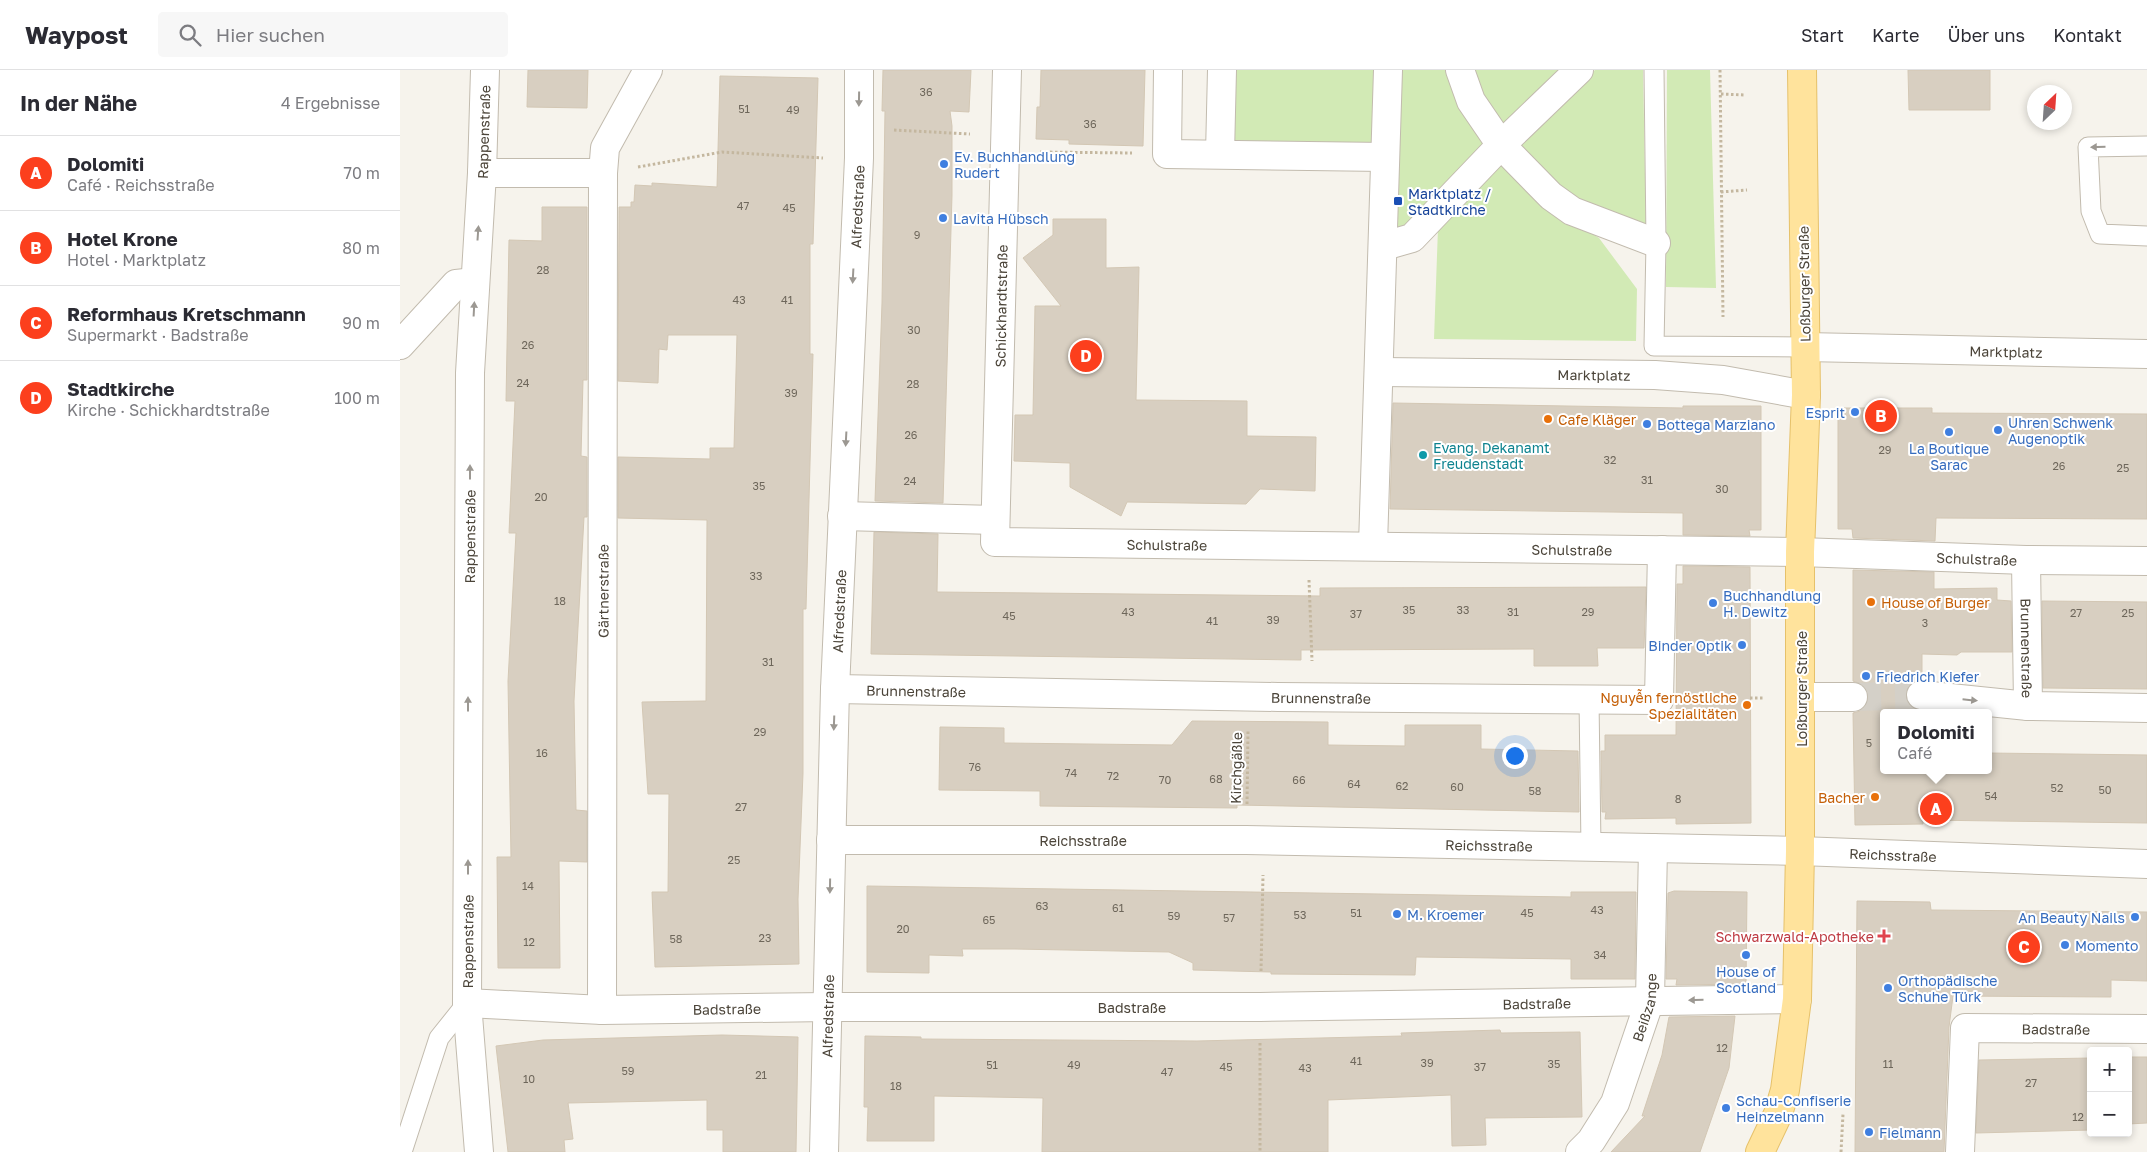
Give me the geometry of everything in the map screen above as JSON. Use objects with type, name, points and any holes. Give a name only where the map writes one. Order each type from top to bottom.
[{"type":"main road","name":"Loßburger Straße","points":[[1760,1152],[1778,1114],[1785,1090],[1797,999],[1800,851],[1800,552],[1806,395],[1802,70]]},
{"type":"street","name":"Rappenstraße","points":[[479,1152],[467,1003],[470,373],[482,174],[484,70]]},
{"type":"street","name":"Gärtnerstraße","points":[[602,1010],[603,173],[605,148],[648,70]]},
{"type":"street","name":"Alfredstraße","points":[[824,1152],[835,689],[859,158],[859,70]]},
{"type":"street","name":"Schickhardtstraße","points":[[995,531],[1007,70]]},
{"type":"street","points":[[1168,70],[1167,154],[1385,157]]},
{"type":"street","points":[[1220,154],[1222,70]]},
{"type":"street","points":[[1373,546],[1384,246],[1388,70]]},
{"type":"street","points":[[1460,70],[1471,101],[1501,146],[1551,196],[1572,211],[1656,243]]},
{"type":"street","points":[[1384,246],[1412,238],[1501,146],[1579,70]]},
{"type":"street","points":[[482,174],[603,173]]},
{"type":"street","points":[[400,346],[456,284],[475,282]]},
{"type":"street","name":"Marktplatz","points":[[1805,347],[2147,354]]},
{"type":"street","name":"Marktplatz","points":[[1380,372],[1655,375],[1723,380],[1806,395]]},
{"type":"street","name":"Schulstraße","points":[[842,516],[995,531],[1307,545],[1800,552],[2026,560],[2147,561]]},
{"type":"street","name":"Brunnenstraße","points":[[835,689],[1659,700],[1662,550]]},
{"type":"street","name":"Brunnenstraße","points":[[2026,560],[2028,706],[2147,708]]},
{"type":"street","points":[[1921,695],[2028,706]]},
{"type":"street","points":[[1801,697],[1853,697]]},
{"type":"street","name":"Reichsstraße","points":[[831,840],[1246,840],[1800,851],[2147,864]]},
{"type":"street","name":"Beißzange","points":[[1580,1152],[1591,1141],[1615,1103],[1650,1000],[1653,848]]},
{"type":"street","name":"Badstraße","points":[[467,1003],[602,1010],[828,1007],[1260,1007],[1797,999]]},
{"type":"street","name":"Badstraße","points":[[1960,1152],[1965,1028],[2147,1029]]},
{"type":"lane","points":[[1654,70],[1656,243],[1654,346],[1805,347]]},
{"type":"lane","points":[[2147,146],[2088,147],[2091,211],[2100,234],[2147,236]]},
{"type":"lane","points":[[1589,699],[1591,847]]},
{"type":"lane","name":"Rappenstraße","points":[[402,1152],[440,1038],[467,1003]]},
{"type":"path","points":[[1720,70],[1723,346]]},
{"type":"path","points":[[1721,94],[1744,95]]},
{"type":"path","points":[[859,128],[1005,136],[1025,151],[1167,154]]},
{"type":"path","points":[[603,173],[722,152],[859,158]]},
{"type":"path","points":[[1721,192],[1747,190]]},
{"type":"path","points":[[1307,545],[1314,696]]},
{"type":"path","name":"Kirchgäßle","points":[[1246,840],[1249,696]]},
{"type":"path","points":[[1841,1152],[1843,1114]]},
{"type":"green space","points":[[1226,70],[1378,70],[1375,145],[1224,142]]},
{"type":"green space","points":[[1402,70],[1451,70],[1491,143],[1396,234]]},
{"type":"green space","points":[[1465,70],[1568,70],[1502,133]]},
{"type":"green space","points":[[1595,70],[1643,70],[1646,226],[1569,201],[1514,148]]},
{"type":"green space","points":[[1667,70],[1710,70],[1716,288],[1666,287]]},
{"type":"green space","points":[[1504,160],[1546,204],[1599,238],[1637,289],[1636,341],[1434,339],[1438,228]]},
{"type":"building","points":[[528,70],[588,70],[587,108],[527,107]]},
{"type":"building","points":[[883,70],[971,70],[969,112],[950,111],[952,126],[952,195],[943,503],[875,501],[882,303],[885,111],[882,111]]},
{"type":"building","points":[[1041,70],[1145,70],[1143,146],[1069,144],[1069,140],[1036,139],[1037,107],[1040,107]]},
{"type":"building","points":[[1908,70],[1990,70],[1990,110],[1909,110]]},
{"type":"building","points":[[720,76],[818,78],[813,244],[810,244],[810,354],[813,354],[806,609],[803,609],[803,773],[798,899],[799,964],[655,967],[652,892],[668,892],[669,794],[648,794],[642,702],[706,701],[707,520],[618,518],[618,457],[710,459],[710,448],[734,448],[737,335],[668,335],[667,350],[659,349],[658,383],[618,381],[619,207],[631,207],[631,202],[634,202],[635,185],[652,186],[652,183],[717,187]]},
{"type":"building","points":[[542,207],[587,207],[587,380],[583,380],[581,456],[587,457],[587,517],[584,517],[574,701],[576,810],[587,811],[587,862],[559,861],[560,968],[498,968],[497,857],[511,857],[508,681],[516,533],[509,533],[515,401],[506,401],[509,240],[542,241]]},
{"type":"building","points":[[1053,219],[1106,219],[1106,268],[1139,267],[1136,400],[1247,401],[1247,436],[1316,437],[1315,491],[1260,489],[1246,504],[1127,502],[1121,516],[1070,487],[1070,463],[1014,461],[1015,415],[1033,415],[1035,306],[1061,306],[1023,258],[1053,235]]},
{"type":"building","points":[[1393,403],[1683,408],[1683,406],[1761,406],[1761,530],[1749,530],[1750,536],[1683,535],[1683,513],[1390,509]]},
{"type":"building","points":[[1838,408],[1932,408],[1932,413],[2147,414],[2147,519],[1936,518],[1935,541],[1853,538],[1852,529],[1838,529]]},
{"type":"building","points":[[874,532],[938,534],[937,592],[1320,596],[1320,588],[1646,587],[1644,648],[1597,648],[1598,666],[1534,666],[1534,649],[1301,650],[1301,660],[871,654]]},
{"type":"building","points":[[1683,566],[1750,567],[1751,823],[1676,824],[1676,818],[1605,819],[1606,812],[1602,812],[1601,751],[1605,751],[1605,735],[1676,735],[1677,584],[1683,584]]},
{"type":"building","points":[[1853,570],[1934,572],[1934,589],[1997,588],[1997,600],[2011,601],[2012,652],[1961,652],[1957,655],[1922,654],[1922,680],[1914,681],[1909,685],[1905,694],[1907,701],[1915,709],[1880,709],[1880,774],[1992,774],[1992,753],[2147,755],[2147,823],[1923,820],[1923,824],[1855,825],[1853,713],[1860,711],[1866,705],[1869,697],[1867,690],[1861,684],[1853,681]]},
{"type":"building","points":[[2042,601],[2147,602],[2147,689],[2043,688]]},
{"type":"building","points":[[1192,721],[1328,722],[1328,745],[1405,746],[1405,725],[1481,725],[1481,749],[1578,751],[1579,812],[1237,805],[1237,808],[1040,806],[1040,791],[939,790],[940,727],[1004,728],[1004,743],[1172,745]]},
{"type":"building","points":[[867,886],[1571,897],[1571,892],[1636,892],[1635,979],[1571,979],[1571,959],[1416,957],[1415,975],[1271,974],[1271,972],[1193,970],[1193,963],[1169,952],[1015,949],[962,949],[963,956],[929,955],[929,973],[867,972]]},
{"type":"building","points":[[1674,891],[1747,892],[1746,984],[1676,985],[1677,979],[1666,979],[1668,893]]},
{"type":"building","points":[[1857,901],[1930,902],[1931,910],[2147,912],[2147,981],[2111,980],[2111,997],[1953,996],[1949,1027],[1944,1152],[1855,1152]]},
{"type":"building","points":[[1735,1016],[1729,1068],[1700,1152],[1611,1152],[1645,1116],[1642,1116],[1662,1055],[1669,1017]]},
{"type":"building","points":[[1500,1030],[1501,1033],[1580,1032],[1582,1117],[1485,1118],[1486,1145],[1452,1146],[1451,1095],[1328,1100],[1328,1152],[1042,1152],[1043,1098],[934,1096],[934,1141],[867,1141],[868,1107],[864,1107],[865,1036],[921,1037],[921,1039],[1197,1041],[1402,1036],[1401,1033]]},
{"type":"building","points":[[722,1035],[798,1037],[796,1152],[723,1152],[723,1130],[707,1130],[707,1100],[568,1103],[573,1139],[564,1140],[565,1152],[508,1152],[496,1046],[543,1040]]},
{"type":"building","points":[[2132,1057],[2147,1057],[2147,1123],[2132,1124]]},
{"type":"building","points":[[2087,1058],[2087,1130],[1976,1133],[1979,1060]]},
{"type":"tunnel","points":[[1853,697],[1921,695]]},
{"type":"place","name":"Ev. Buchhandlung Rudert","points":[[944,164]]},
{"type":"place","name":"Marktplatz / Stadtkirche","points":[[1398,201]]},
{"type":"place","name":"Lavita Hübsch","points":[[943,218]]},
{"type":"place","name":"Stadtkirche","points":[[1086,356]]},
{"type":"place","name":"Esprit","points":[[1855,412]]},
{"type":"place","name":"Hotel Krone","points":[[1881,416]]},
{"type":"place","name":"Cafe Kläger","points":[[1548,419]]},
{"type":"place","name":"Bottega Marziano","points":[[1647,424]]},
{"type":"place","name":"Uhren Schwenk Augenoptik","points":[[1998,430]]},
{"type":"place","name":"La Boutique Sarac","points":[[1949,432]]},
{"type":"place","name":"Evang. Dekanamt Freudenstadt","points":[[1423,455]]},
{"type":"place","name":"House of Burger","points":[[1871,602]]},
{"type":"place","name":"Buchhandlung H. Dewitz","points":[[1713,603]]},
{"type":"place","name":"Binder Optik","points":[[1742,645]]},
{"type":"place","name":"Friedrich Kiefer","points":[[1866,676]]},
{"type":"place","name":"Nguyễn fernöstliche Spezialitäten","points":[[1747,705]]},
{"type":"place","name":"Bacher","points":[[1875,797]]},
{"type":"place","name":"Dolomiti","points":[[1936,809]]},
{"type":"place","name":"M. Kroemer","points":[[1397,914]]},
{"type":"place","name":"An Beauty Nails","points":[[2135,917]]},
{"type":"place","name":"Schwarzwald-Apotheke","points":[[1884,936]]},
{"type":"place","name":"Momento","points":[[2065,945]]},
{"type":"place","name":"Reformhaus Kretschmann","points":[[2024,947]]},
{"type":"place","name":"House of Scotland","points":[[1746,955]]},
{"type":"place","name":"Orthopädische Schuhe Türk","points":[[1888,988]]},
{"type":"place","name":"Schau-Confiserie Heinzelmann","points":[[1726,1108]]},
{"type":"place","name":"Fielmann","points":[[1869,1132]]}]
